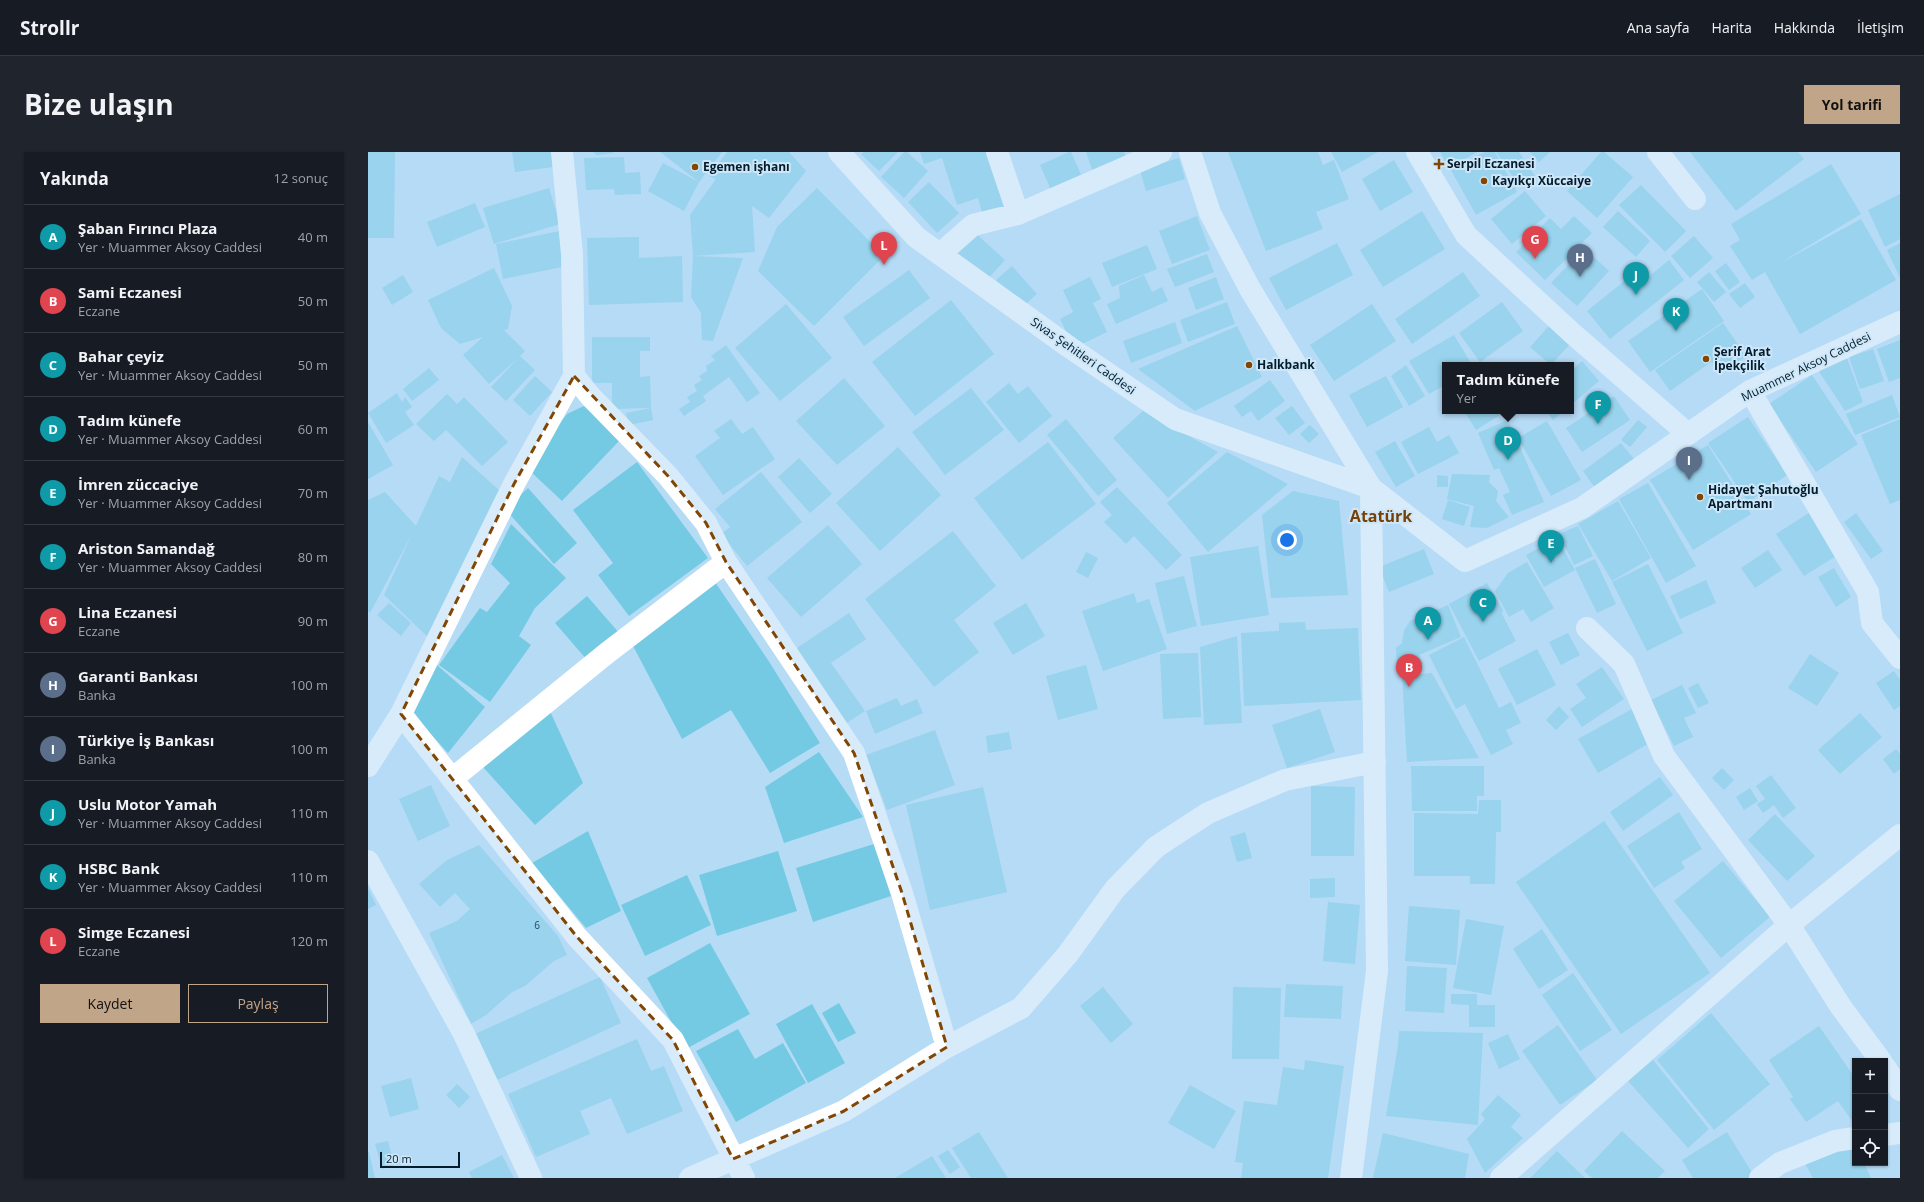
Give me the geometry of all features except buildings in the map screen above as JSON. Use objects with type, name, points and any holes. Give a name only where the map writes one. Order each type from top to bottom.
[{"type":"street","points":[[368,766],[401,714],[514,484],[574,376],[572,254],[562,152]]},
{"type":"street","name":"Sivas Şehitleri Caddesi","points":[[839,152],[916,237],[1069,347],[1175,419],[1371,488]]},
{"type":"street","points":[[997,152],[1018,214]]},
{"type":"street","points":[[940,254],[972,225],[1018,214],[1160,152]]},
{"type":"street","points":[[1190,152],[1210,213],[1250,289],[1371,488],[1377,971],[1351,1178]]},
{"type":"street","points":[[1417,152],[1466,235],[1572,332],[1688,434]]},
{"type":"street","points":[[1658,152],[1695,198]]},
{"type":"street","name":"Muammer Aksoy Caddesi","points":[[1371,488],[1465,561],[1582,508],[1750,391],[1900,322]]},
{"type":"street","points":[[574,376],[591,398],[668,476],[706,523],[726,562],[854,753],[902,893],[947,1047]]},
{"type":"street","points":[[1750,391],[1868,592],[1872,623],[1900,658]]},
{"type":"street","points":[[452,778],[607,653],[726,562]]},
{"type":"street","points":[[1588,628],[1624,664],[1664,756],[1789,925],[1841,1007],[1879,1058]]},
{"type":"street","points":[[401,714],[577,936],[673,1040],[744,1178]]},
{"type":"street","points":[[690,1178],[844,1111],[947,1047],[1021,1008],[1068,954],[1115,889],[1156,847],[1208,813],[1285,780],[1375,762]]},
{"type":"street","points":[[1501,1178],[1789,925],[1900,835]]},
{"type":"street","points":[[368,861],[464,1034],[531,1178]]},
{"type":"street","points":[[1888,1072],[1900,1090]]},
{"type":"street","points":[[1888,1135],[1900,1133]]},
{"type":"street","points":[[1760,1178],[1780,1163],[1835,1141],[1852,1138]]},
{"type":"highlighted area","points":[[574,376],[668,476],[706,523],[726,562],[854,753],[902,893],[947,1047],[844,1111],[733,1159],[673,1040],[577,937],[401,714],[514,484]]},
{"type":"place","name":"Serpil Eczanesi","points":[[1439,164]]},
{"type":"place","name":"Egemen işhanı","points":[[695,167]]},
{"type":"place","name":"Kayıkçı Xüccaiye","points":[[1484,181]]},
{"type":"place","name":"Lina Eczanesi","points":[[1535,259]]},
{"type":"place","name":"Simge Eczanesi","points":[[884,265]]},
{"type":"place","name":"Garanti Bankası","points":[[1580,277]]},
{"type":"place","name":"Uslu Motor Yamah","points":[[1636,295]]},
{"type":"place","name":"HSBC Bank","points":[[1676,331]]},
{"type":"place","name":"Şerif Arat İpekçilik","points":[[1706,359]]},
{"type":"place","name":"Halkbank","points":[[1249,365]]},
{"type":"place","name":"Ariston Samandağ","points":[[1598,424]]},
{"type":"place","name":"Tadım künefe","points":[[1508,460]]},
{"type":"place","name":"Türkiye İş Bankası","points":[[1689,480]]},
{"type":"place","name":"Hidayet Şahutoğlu Apartmanı","points":[[1700,497]]},
{"type":"place","name":"İmren züccaciye","points":[[1551,563]]},
{"type":"place","name":"Bahar çeyiz","points":[[1483,622]]},
{"type":"place","name":"Şaban Fırıncı Plaza","points":[[1428,640]]},
{"type":"place","name":"Sami Eczanesi","points":[[1409,687]]},
{"type":"district","name":"Atatürk","points":[[1381,516]]}]
